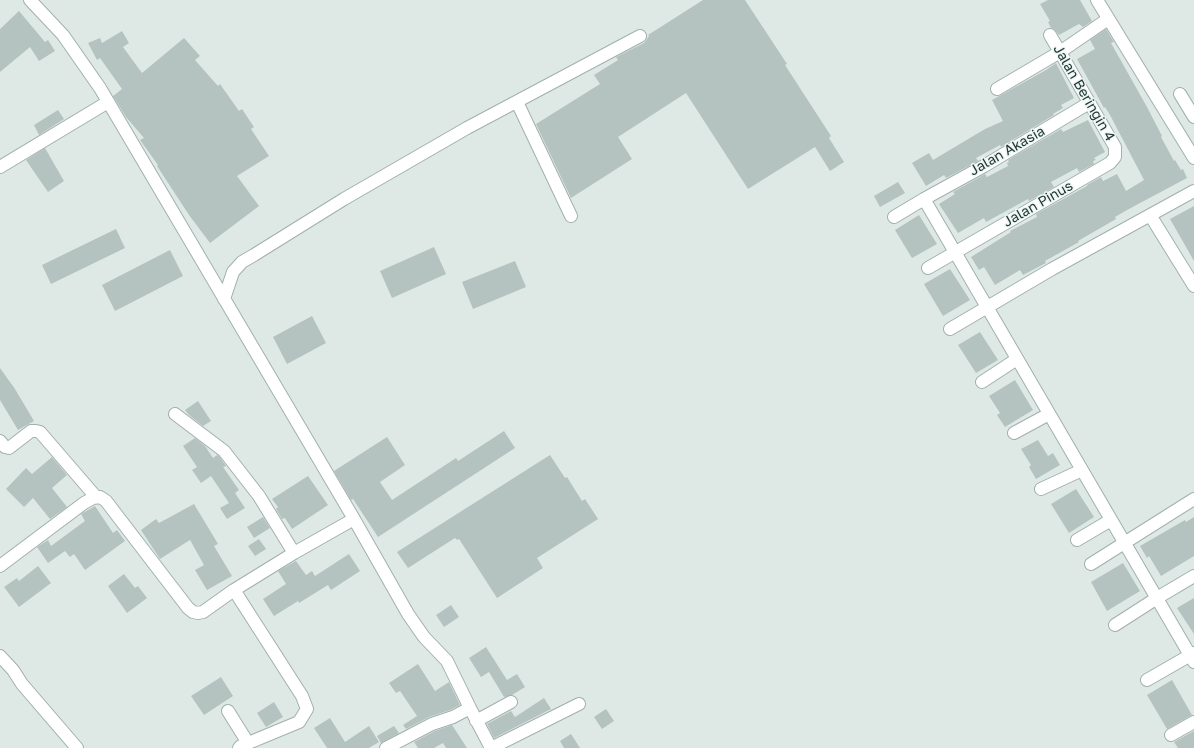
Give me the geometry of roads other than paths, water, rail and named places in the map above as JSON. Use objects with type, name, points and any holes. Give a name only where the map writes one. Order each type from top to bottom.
[{"type":"street","points":[[30,0],[63,35],[108,102],[354,519],[408,614],[424,637],[447,661],[476,721],[491,748],[579,704]]},
{"type":"street","points":[[1097,0],[1194,158]]},
{"type":"street","points":[[997,89],[1060,52],[1108,19]]},
{"type":"street","name":"Jalan Beringin 4","points":[[1050,35],[1115,147],[1116,152]]},
{"type":"street","points":[[224,299],[233,272],[242,262],[410,160],[640,36]]},
{"type":"street","points":[[1180,94],[1194,117]]},
{"type":"street","points":[[0,167],[108,102]]},
{"type":"street","points":[[516,102],[571,216]]},
{"type":"street","name":"Jalan Akasia","points":[[894,217],[984,166],[1089,103]]},
{"type":"street","name":"Jalan Pinus","points":[[928,268],[1110,163],[1115,157],[1116,152]]},
{"type":"street","points":[[950,329],[1194,191]]},
{"type":"street","points":[[924,199],[1111,520],[1193,656],[1147,680]]},
{"type":"street","points":[[1150,215],[1194,286]]},
{"type":"street","points":[[982,382],[1017,359]]},
{"type":"street","points":[[175,414],[224,451],[259,496],[294,553]]},
{"type":"street","points":[[1014,433],[1049,414]]},
{"type":"street","points":[[0,441],[9,448],[31,432],[40,432],[96,497]]},
{"type":"street","points":[[1041,489],[1082,470]]},
{"type":"street","points":[[0,566],[84,503],[96,497],[102,498],[106,501],[188,608],[193,612],[198,613],[203,612],[234,590],[294,553],[354,519]]},
{"type":"street","points":[[1091,564],[1194,499]]},
{"type":"street","points":[[1077,540],[1111,520]]},
{"type":"street","points":[[1115,625],[1194,576]]},
{"type":"street","points":[[228,711],[243,746],[299,722],[307,709],[302,696],[234,590]]},
{"type":"street","points":[[0,656],[77,748]]},
{"type":"street","points":[[476,721],[511,702]]},
{"type":"street","points":[[386,748],[432,724],[452,717],[470,708]]},
{"type":"street","points":[[1171,735],[1194,722]]}]
